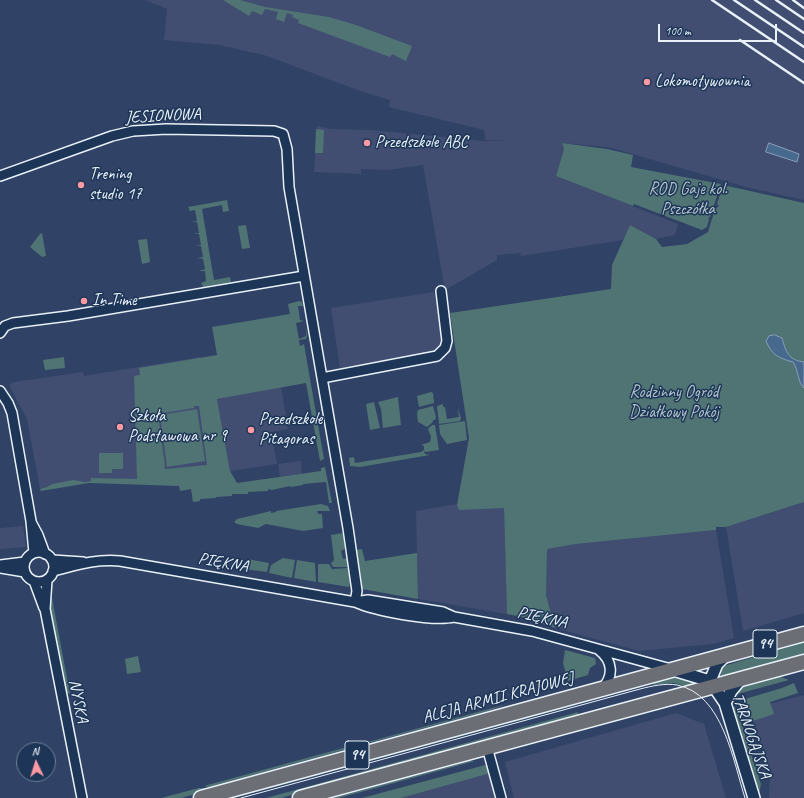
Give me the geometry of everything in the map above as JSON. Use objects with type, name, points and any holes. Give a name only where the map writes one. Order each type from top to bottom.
[{"type":"main road","name":"ALEJA ARMII KRAJOWEJ","points":[[201,798],[804,634]]},
{"type":"main road","name":"94","points":[[300,798],[712,684],[741,680],[804,662]]},
{"type":"street","name":"JESIONOWA","points":[[0,176],[112,136],[133,131],[166,129],[274,131],[283,134],[284,137],[288,179],[304,276]]},
{"type":"street","points":[[0,333],[6,326],[13,323],[68,316],[304,276],[348,528],[357,591],[355,602]]},
{"type":"street","points":[[322,378],[428,359],[437,356],[446,348],[447,341],[441,291]]},
{"type":"street","points":[[0,391],[11,409],[31,521],[34,553]]},
{"type":"street","points":[[31,521],[45,554],[52,560],[53,571],[47,580],[34,582],[25,572],[25,562],[30,555],[34,553],[45,554]]},
{"type":"street","name":"PIĘKNA","points":[[52,560],[84,562],[106,560],[131,563],[355,602],[368,600],[443,612],[454,617],[532,632],[672,670]]},
{"type":"street","points":[[0,565],[25,562]]},
{"type":"street","name":"PIĘKNA","points":[[53,571],[84,562]]},
{"type":"street","points":[[0,568],[25,572]]},
{"type":"street","name":"NYSKA","points":[[45,609],[47,580]]},
{"type":"street","name":"NYSKA","points":[[34,582],[45,609],[82,798]]},
{"type":"street","points":[[598,649],[608,659],[610,664],[610,677],[602,689]]},
{"type":"street","points":[[672,670],[712,684],[717,664],[726,655]]},
{"type":"street","points":[[725,703],[741,680]]},
{"type":"street","name":"TARNOGAJSKA","points":[[712,684],[725,703],[754,798]]},
{"type":"street","points":[[488,747],[501,798]]},
{"type":"shaded area","points":[[145,0],[804,0],[804,200],[746,187],[608,147],[562,143],[564,149],[556,176],[678,224],[675,235],[656,239],[630,225],[623,240],[521,256],[520,253],[497,255],[497,260],[445,290],[423,165],[388,170],[361,169],[361,174],[314,172],[317,126],[330,129],[370,130],[484,141],[508,141],[485,140],[484,130],[389,107],[390,100],[360,91],[267,56],[220,45],[164,40],[167,9]]},
{"type":"shaded area","points":[[769,143],[799,154],[797,162],[766,152]]},
{"type":"shaded area","points":[[434,292],[443,332],[442,342],[437,351],[340,368],[331,308]]},
{"type":"shaded area","points":[[775,335],[782,338],[786,351],[791,357],[804,362],[804,388],[800,382],[793,362],[776,355],[768,346],[766,341],[769,336]]},
{"type":"shaded area","name":"Szkoła Podstawowa nr 9","points":[[200,357],[219,482],[91,478],[91,481],[88,482],[52,484],[40,489],[27,419],[9,385],[14,382],[83,372],[84,376]]},
{"type":"shaded area","name":"Przedszkole Pitagoras","points":[[281,387],[288,429],[271,432],[277,464],[230,471],[217,398]]},
{"type":"shaded area","points":[[301,461],[302,474],[280,477],[278,464]]},
{"type":"shaded area","points":[[804,502],[804,613],[743,631],[726,527]]},
{"type":"shaded area","points":[[457,504],[504,508],[507,614],[418,599],[416,511]]},
{"type":"shaded area","points":[[23,526],[26,547],[0,549],[0,528]]},
{"type":"shaded area","points":[[716,530],[734,638],[713,644],[639,651],[555,628],[546,595],[546,549],[576,544]]},
{"type":"shaded area","points":[[804,695],[804,798],[769,798],[770,777],[750,709]]},
{"type":"shaded area","points":[[676,713],[704,724],[726,798],[514,798],[505,762]]},
{"type":"shaded area","points":[[491,773],[497,798],[401,798]]},
{"type":"green space","points":[[223,0],[240,0],[265,7],[329,17],[356,25],[412,46],[406,61],[392,54],[390,57],[298,23],[299,20],[292,17],[293,15],[287,13],[284,22],[276,19],[278,12],[265,9],[262,15],[252,11],[249,16]]},
{"type":"green space","points":[[316,129],[324,130],[323,153],[315,153]]},
{"type":"green space","name":"ROD Gaje kol. Pszczółka","points":[[562,143],[607,149],[633,155],[631,167],[721,184],[710,217],[708,218],[707,227],[702,230],[634,204],[633,206],[556,176],[564,149]]},
{"type":"green space","name":"Rodzinny Ogród Działkowy Pokój","points":[[723,185],[804,203],[804,502],[726,527],[716,527],[716,530],[576,544],[547,549],[546,595],[555,628],[522,617],[507,614],[504,508],[459,510],[457,505],[469,438],[450,313],[611,289],[612,265],[630,225],[656,239],[662,247],[687,244],[708,232],[715,209],[719,206],[717,204]]},
{"type":"green space","points":[[227,200],[229,211],[223,212],[222,205],[202,209],[214,280],[230,277],[231,282],[203,287],[201,283],[206,281],[205,271],[199,271],[205,269],[203,259],[197,258],[203,257],[201,246],[195,246],[201,245],[199,234],[193,234],[199,233],[197,222],[191,222],[197,221],[195,210],[190,211],[188,207]]},
{"type":"green space","points":[[246,225],[250,248],[242,249],[238,226]]},
{"type":"green space","points":[[42,233],[46,256],[42,257],[30,247]]},
{"type":"green space","points":[[147,239],[150,262],[142,264],[138,240]]},
{"type":"green space","points":[[299,301],[302,302],[303,306],[298,306],[300,320],[304,321],[296,323],[299,339],[306,336],[306,328],[307,336],[306,339],[299,340],[300,346],[304,344],[324,459],[320,461],[306,383],[217,399],[230,471],[237,483],[321,471],[321,468],[325,467],[332,503],[329,503],[326,482],[303,484],[272,490],[268,489],[268,491],[248,492],[248,494],[232,494],[232,496],[200,499],[200,501],[193,502],[191,489],[180,491],[179,486],[89,483],[41,491],[40,489],[52,484],[73,480],[85,482],[91,481],[91,478],[137,479],[134,376],[140,375],[139,368],[217,355],[212,327],[290,314],[288,304]],"holes":[[[199,406],[207,465],[164,468],[165,466],[158,414]]]},
{"type":"green space","points":[[64,357],[65,368],[45,370],[43,360]]},
{"type":"green space","points":[[431,392],[433,393],[434,403],[419,407],[417,396]]},
{"type":"green space","points":[[398,397],[401,425],[383,428],[381,409],[378,402]]},
{"type":"green space","points":[[374,402],[380,428],[370,430],[366,404]]},
{"type":"green space","points":[[443,404],[447,419],[459,417],[458,408],[461,418],[460,421],[439,424],[437,406]]},
{"type":"green space","points":[[433,406],[436,417],[435,420],[433,420],[433,422],[427,427],[418,422],[418,410]]},
{"type":"green space","points":[[197,409],[205,461],[167,467],[160,415]]},
{"type":"green space","points":[[465,421],[467,440],[447,444],[440,434],[439,425]]},
{"type":"green space","points":[[432,425],[435,425],[439,450],[424,451],[425,454],[430,455],[360,467],[350,466],[349,458],[354,457],[355,463],[421,452],[424,450],[424,446],[421,445],[430,442],[431,437],[428,429]]},
{"type":"green space","points":[[99,453],[123,453],[123,469],[112,469],[112,473],[99,473]]},
{"type":"green space","points":[[321,504],[328,506],[330,511],[317,511],[318,514],[322,514],[323,528],[303,531],[266,524],[258,528],[237,524],[234,522],[237,519],[271,511],[271,513]]},
{"type":"green space","points":[[343,533],[345,549],[341,551],[343,559],[347,558],[348,567],[333,567],[331,563],[334,560],[331,535]]},
{"type":"green space","points":[[353,533],[356,550],[362,549],[365,561],[417,553],[418,599],[362,589]]},
{"type":"green space","points":[[283,558],[295,560],[292,578],[269,573],[271,565]]},
{"type":"green space","points":[[247,559],[269,563],[267,572],[244,569]]},
{"type":"green space","points":[[297,560],[315,563],[316,582],[294,578]]},
{"type":"green space","points":[[318,564],[329,564],[332,569],[348,568],[350,582],[349,587],[318,582]]},
{"type":"green space","points":[[51,597],[70,694],[65,692],[49,605],[48,598]]},
{"type":"green space","points":[[804,642],[804,656],[724,678],[721,675],[720,670],[724,666]]},
{"type":"green space","points":[[565,650],[595,658],[596,664],[590,668],[588,675],[568,681],[563,663]]},
{"type":"green space","points":[[138,656],[141,672],[127,674],[125,659]]},
{"type":"green space","points":[[776,675],[789,680],[734,695],[743,685]]},
{"type":"green space","points":[[669,676],[692,681],[694,685],[689,687],[674,683],[653,685],[652,679]]},
{"type":"green space","points":[[794,683],[798,693],[770,702],[774,714],[747,723],[741,707],[745,699]]},
{"type":"green space","points":[[575,701],[576,705],[234,798],[220,798]]},
{"type":"green space","points":[[507,704],[491,710],[365,744],[364,743]]},
{"type":"green space","points":[[733,706],[737,710],[761,784],[759,795]]},
{"type":"green space","points":[[578,712],[579,717],[281,798],[266,798]]},
{"type":"green space","points":[[358,744],[358,746],[209,787],[204,786]]},
{"type":"green space","points":[[355,750],[181,798],[161,798],[199,788],[209,789]]},
{"type":"green space","points":[[469,761],[475,761],[339,798],[333,798]]},
{"type":"green space","points":[[489,764],[491,773],[401,798],[362,798]]},
{"type":"tram line","points":[[241,798],[640,689],[668,684],[677,685],[693,691],[705,701],[716,715],[730,748],[745,798]]},
{"type":"railway","points":[[712,0],[804,62]]},
{"type":"railway","points":[[734,0],[804,47]]},
{"type":"railway","points":[[755,0],[804,33]]},
{"type":"railway","points":[[776,0],[804,19]]},
{"type":"railway","points":[[793,0],[804,8]]},
{"type":"railway","points":[[740,40],[804,83]]},
{"type":"place","name":"Lokomotywownia","points":[[647,82]]},
{"type":"place","name":"Przedszkole ABC","points":[[367,143]]},
{"type":"place","name":"Trening studio 17","points":[[81,185]]},
{"type":"place","name":"In Time","points":[[84,301]]},
{"type":"place","name":"Szkoła Podstawowa nr 9","points":[[120,427]]},
{"type":"place","name":"Przedszkole Pitagoras","points":[[251,430]]}]
